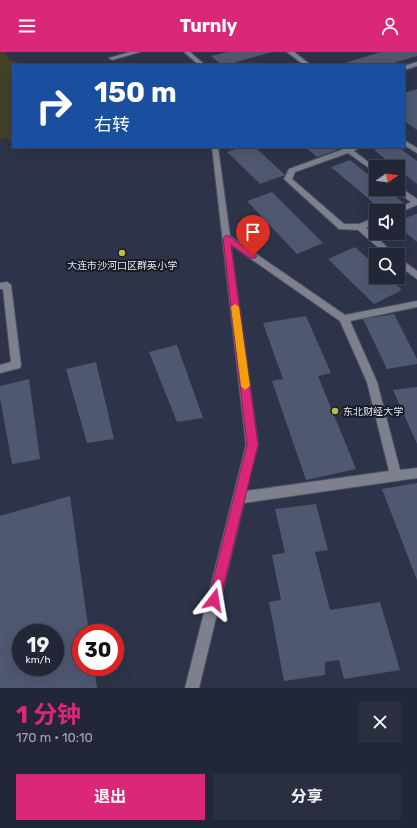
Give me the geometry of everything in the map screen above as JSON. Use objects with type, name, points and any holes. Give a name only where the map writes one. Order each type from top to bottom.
[{"type":"street","points":[[112,58],[137,52]]},
{"type":"street","points":[[187,52],[201,64]]},
{"type":"street","points":[[290,52],[307,64]]},
{"type":"street","points":[[405,68],[417,64]]},
{"type":"street","points":[[405,143],[417,151]]},
{"type":"street","points":[[192,688],[252,445],[216,148]]},
{"type":"street","points":[[369,165],[347,148],[292,171],[288,179],[342,227],[360,227],[369,223]]},
{"type":"street","points":[[405,194],[417,203]]},
{"type":"street","points":[[405,208],[417,203]]},
{"type":"street","points":[[360,227],[384,248]]},
{"type":"street","points":[[227,238],[344,319],[372,382],[396,477]]},
{"type":"street","points":[[405,266],[417,276]]},
{"type":"street","points":[[0,286],[7,285],[16,365],[0,369]]},
{"type":"street","points":[[344,319],[417,304]]},
{"type":"street","points":[[239,498],[417,473]]},
{"type":"green space","points":[[0,52],[4,52],[9,59],[17,64],[12,64],[12,141],[5,138],[0,140]]},
{"type":"building","points":[[228,52],[272,52],[230,64],[221,64],[211,56]]},
{"type":"building","points":[[381,52],[417,52],[417,56],[390,64],[341,64]]},
{"type":"building","points":[[417,89],[417,130],[405,122],[405,93]]},
{"type":"building","points":[[238,148],[256,148],[285,175],[260,184],[227,152]]},
{"type":"building","points":[[306,148],[334,148],[337,150],[317,157]]},
{"type":"building","points":[[380,148],[399,148],[417,161],[417,184],[405,175],[405,160],[386,160],[374,150]]},
{"type":"building","points":[[350,160],[369,175],[369,196],[395,196],[405,204],[375,204],[331,167]]},
{"type":"building","points":[[272,192],[323,243],[297,254],[247,201]]},
{"type":"building","points":[[417,214],[417,242],[405,232],[405,218]]},
{"type":"building","points":[[355,247],[369,260],[369,284],[396,284],[402,290],[374,304],[328,259]]},
{"type":"building","points":[[394,314],[417,359],[417,364],[387,369],[363,319]]},
{"type":"building","points":[[306,316],[331,373],[318,376],[356,469],[306,480],[272,381],[283,379],[263,323]]},
{"type":"building","points":[[177,345],[203,418],[177,422],[149,352]]},
{"type":"building","points":[[96,362],[114,439],[87,443],[66,369]]},
{"type":"building","points":[[29,379],[40,459],[12,464],[0,398],[0,386]]},
{"type":"building","points":[[417,387],[417,444],[393,390]]},
{"type":"building","points":[[417,483],[417,580],[382,489]]},
{"type":"building","points":[[70,496],[88,624],[72,624],[72,676],[95,676],[97,688],[0,688],[0,516]]},
{"type":"building","points":[[316,504],[328,550],[315,552],[330,610],[380,602],[400,670],[344,679],[339,660],[325,662],[325,675],[284,681],[269,602],[281,600],[272,555],[285,553],[275,509]]},
{"type":"slow traffic","points":[[235,307],[245,386]]},
{"type":"place","name":"大连市沙河口区群英小学","points":[[122,253]]},
{"type":"place","name":"东北财经大学","points":[[335,411]]},
{"type":"route","points":[[214,600],[252,445],[227,238],[253,256]]}]
